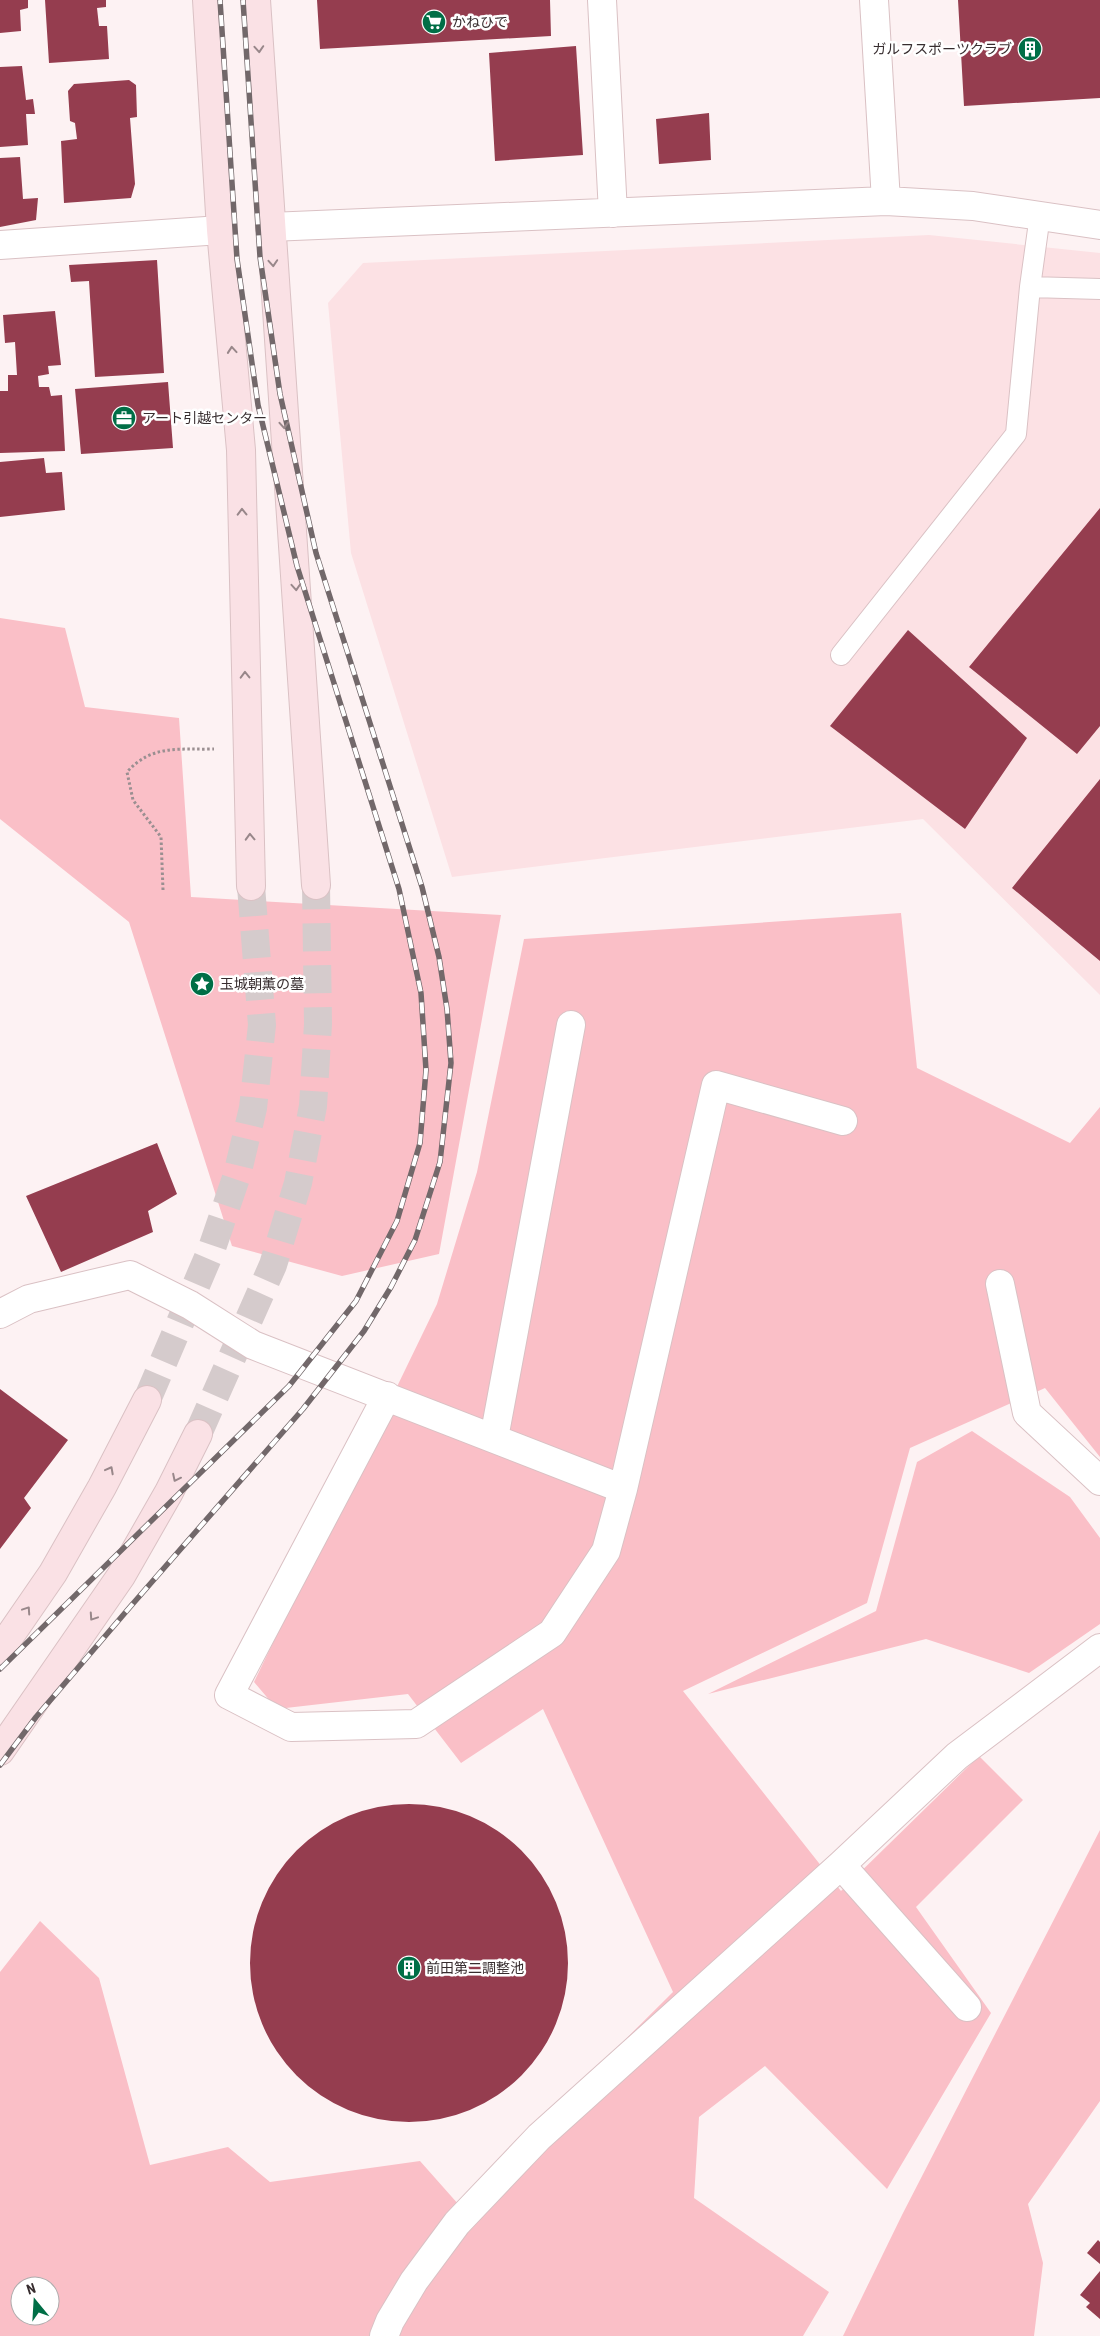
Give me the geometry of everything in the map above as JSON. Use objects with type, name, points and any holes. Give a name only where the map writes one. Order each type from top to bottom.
[{"type":"street","points":[[207,0],[221,230],[241,450],[251,886]]},
{"type":"street","points":[[256,0],[316,885]]},
{"type":"street","points":[[602,0],[613,213]]},
{"type":"street","points":[[874,0],[886,200]]},
{"type":"street","points":[[270,228],[886,200],[973,206],[1100,225]]},
{"type":"street","points":[[0,245],[221,230]]},
{"type":"street","points":[[494,1438],[571,1025]]},
{"type":"street","points":[[387,1396],[229,1695],[292,1727],[416,1724],[552,1634],[606,1551],[623,1489],[716,1085],[843,1121]]},
{"type":"street","points":[[0,1314],[29,1298],[130,1275],[190,1305],[253,1345],[623,1489]]},
{"type":"street","points":[[1000,1284],[1027,1412],[1100,1481]]},
{"type":"street","points":[[0,1650],[53,1573],[102,1487],[147,1400]]},
{"type":"street","points":[[0,1751],[121,1576],[169,1492],[198,1434]]},
{"type":"street","points":[[384,2336],[390,2320],[414,2281],[457,2224],[538,2137],[841,1865],[957,1756],[1100,1648]]},
{"type":"street","points":[[841,1865],[967,2007]]},
{"type":"lane","points":[[841,655],[1016,434],[1030,287],[1040,215]]},
{"type":"lane","points":[[1030,287],[1100,289]]},
{"type":"path","points":[[163,890],[161,837],[133,800],[127,772],[138,760],[154,752],[214,749]]},
{"type":"shaded area","points":[[929,235],[1100,253],[1100,995],[923,819],[452,877],[351,553],[328,303],[363,263]]},
{"type":"shaded area","points":[[0,618],[65,628],[85,707],[179,718],[191,897],[501,915],[439,1254],[342,1276],[232,1246],[129,922],[0,819]]},
{"type":"shaded area","points":[[901,913],[917,1068],[1070,1143],[1100,1107],[1100,1457],[1045,1388],[910,1448],[867,1603],[683,1691],[841,1891],[979,1756],[1023,1800],[916,1907],[991,2013],[887,2189],[765,2066],[699,2117],[694,2198],[829,2292],[803,2336],[0,2336],[0,1972],[40,1921],[99,1978],[150,2165],[228,2147],[270,2182],[420,2161],[459,2205],[673,1992],[543,1709],[461,1763],[408,1694],[277,1709],[254,1682],[437,1304],[477,1172],[524,939]]},
{"type":"shaded area","points":[[972,1431],[1070,1497],[1100,1538],[1100,1624],[1029,1673],[926,1639],[708,1694],[876,1611],[917,1462]]},
{"type":"shaded area","points":[[1100,1830],[1100,2101],[1028,2204],[1043,2263],[1034,2336],[843,2336],[902,2215]]},
{"type":"building","points":[[0,0],[28,0],[28,8],[20,10],[21,31],[0,33]]},
{"type":"building","points":[[45,0],[106,0],[106,7],[97,8],[99,26],[107,26],[109,59],[49,63]]},
{"type":"building","name":"かねひで","points":[[317,0],[550,0],[551,36],[320,49]]},
{"type":"building","name":"ガルフスポーツクラブ","points":[[958,0],[1100,0],[1100,98],[964,106]]},
{"type":"building","points":[[576,46],[583,155],[495,161],[489,53]]},
{"type":"building","points":[[22,66],[26,100],[33,99],[35,114],[26,114],[28,145],[0,147],[0,67]]},
{"type":"building","points":[[129,80],[136,85],[137,117],[130,118],[135,184],[131,198],[64,203],[61,141],[77,139],[75,123],[70,121],[68,91],[74,84]]},
{"type":"building","points":[[709,113],[711,160],[659,164],[656,119]]},
{"type":"building","points":[[20,157],[23,199],[38,198],[36,220],[0,227],[0,158]]},
{"type":"building","points":[[157,260],[164,373],[95,377],[89,281],[71,282],[69,265]]},
{"type":"building","points":[[55,311],[61,365],[48,366],[49,374],[38,376],[39,387],[49,387],[51,396],[62,395],[65,451],[0,453],[0,391],[8,391],[8,375],[17,375],[15,342],[5,343],[3,315]]},
{"type":"building","name":"アート引越センター","points":[[168,382],[173,448],[81,454],[75,389]]},
{"type":"building","points":[[44,458],[46,473],[62,472],[65,510],[0,517],[0,462]]},
{"type":"building","points":[[1100,508],[1100,726],[1077,754],[969,667]]},
{"type":"building","points":[[908,630],[1027,738],[965,829],[830,726]]},
{"type":"building","points":[[1100,779],[1100,961],[1012,888]]},
{"type":"building","points":[[157,1143],[177,1194],[148,1211],[153,1232],[61,1272],[26,1196]]},
{"type":"building","points":[[0,1389],[68,1440],[24,1498],[31,1508],[0,1549]]},
{"type":"building","name":"前田第二調整池","points":[[409,1804],[440,1807],[470,1816],[510,1840],[532,1862],[556,1902],[565,1932],[568,1963],[565,1994],[556,2024],[532,2064],[510,2086],[470,2110],[440,2119],[409,2122],[378,2119],[348,2110],[308,2086],[286,2064],[262,2024],[253,1994],[250,1963],[253,1932],[262,1902],[286,1862],[308,1840],[348,1816],[378,1807]]},
{"type":"building","points":[[1098,2240],[1100,2242],[1100,2264],[1087,2253]]},
{"type":"building","points":[[1100,2271],[1100,2319],[1086,2307],[1090,2303],[1080,2295]]},
{"type":"tunnel","points":[[198,1434],[273,1265],[298,1183],[313,1106],[318,1024],[316,885]]},
{"type":"tunnel","points":[[147,1400],[212,1248],[237,1175],[253,1108],[262,1025],[251,886]]},
{"type":"railway","points":[[0,1669],[289,1386],[356,1301],[397,1221],[420,1143],[426,1070],[421,993],[399,889],[297,566],[258,405],[237,259],[220,0]]},
{"type":"railway","points":[[0,1765],[36,1717],[303,1409],[364,1331],[391,1287],[415,1240],[440,1162],[451,1063],[447,1009],[439,957],[422,887],[316,553],[280,394],[260,257],[243,0]]},
{"type":"place","name":"かねひで","points":[[434,22]]},
{"type":"place","name":"ガルフスポーツクラブ","points":[[1030,49]]},
{"type":"place","name":"アート引越センター","points":[[124,418]]},
{"type":"place","name":"玉城朝薫の墓","points":[[202,984]]},
{"type":"place","name":"前田第二調整池","points":[[409,1968]]}]
